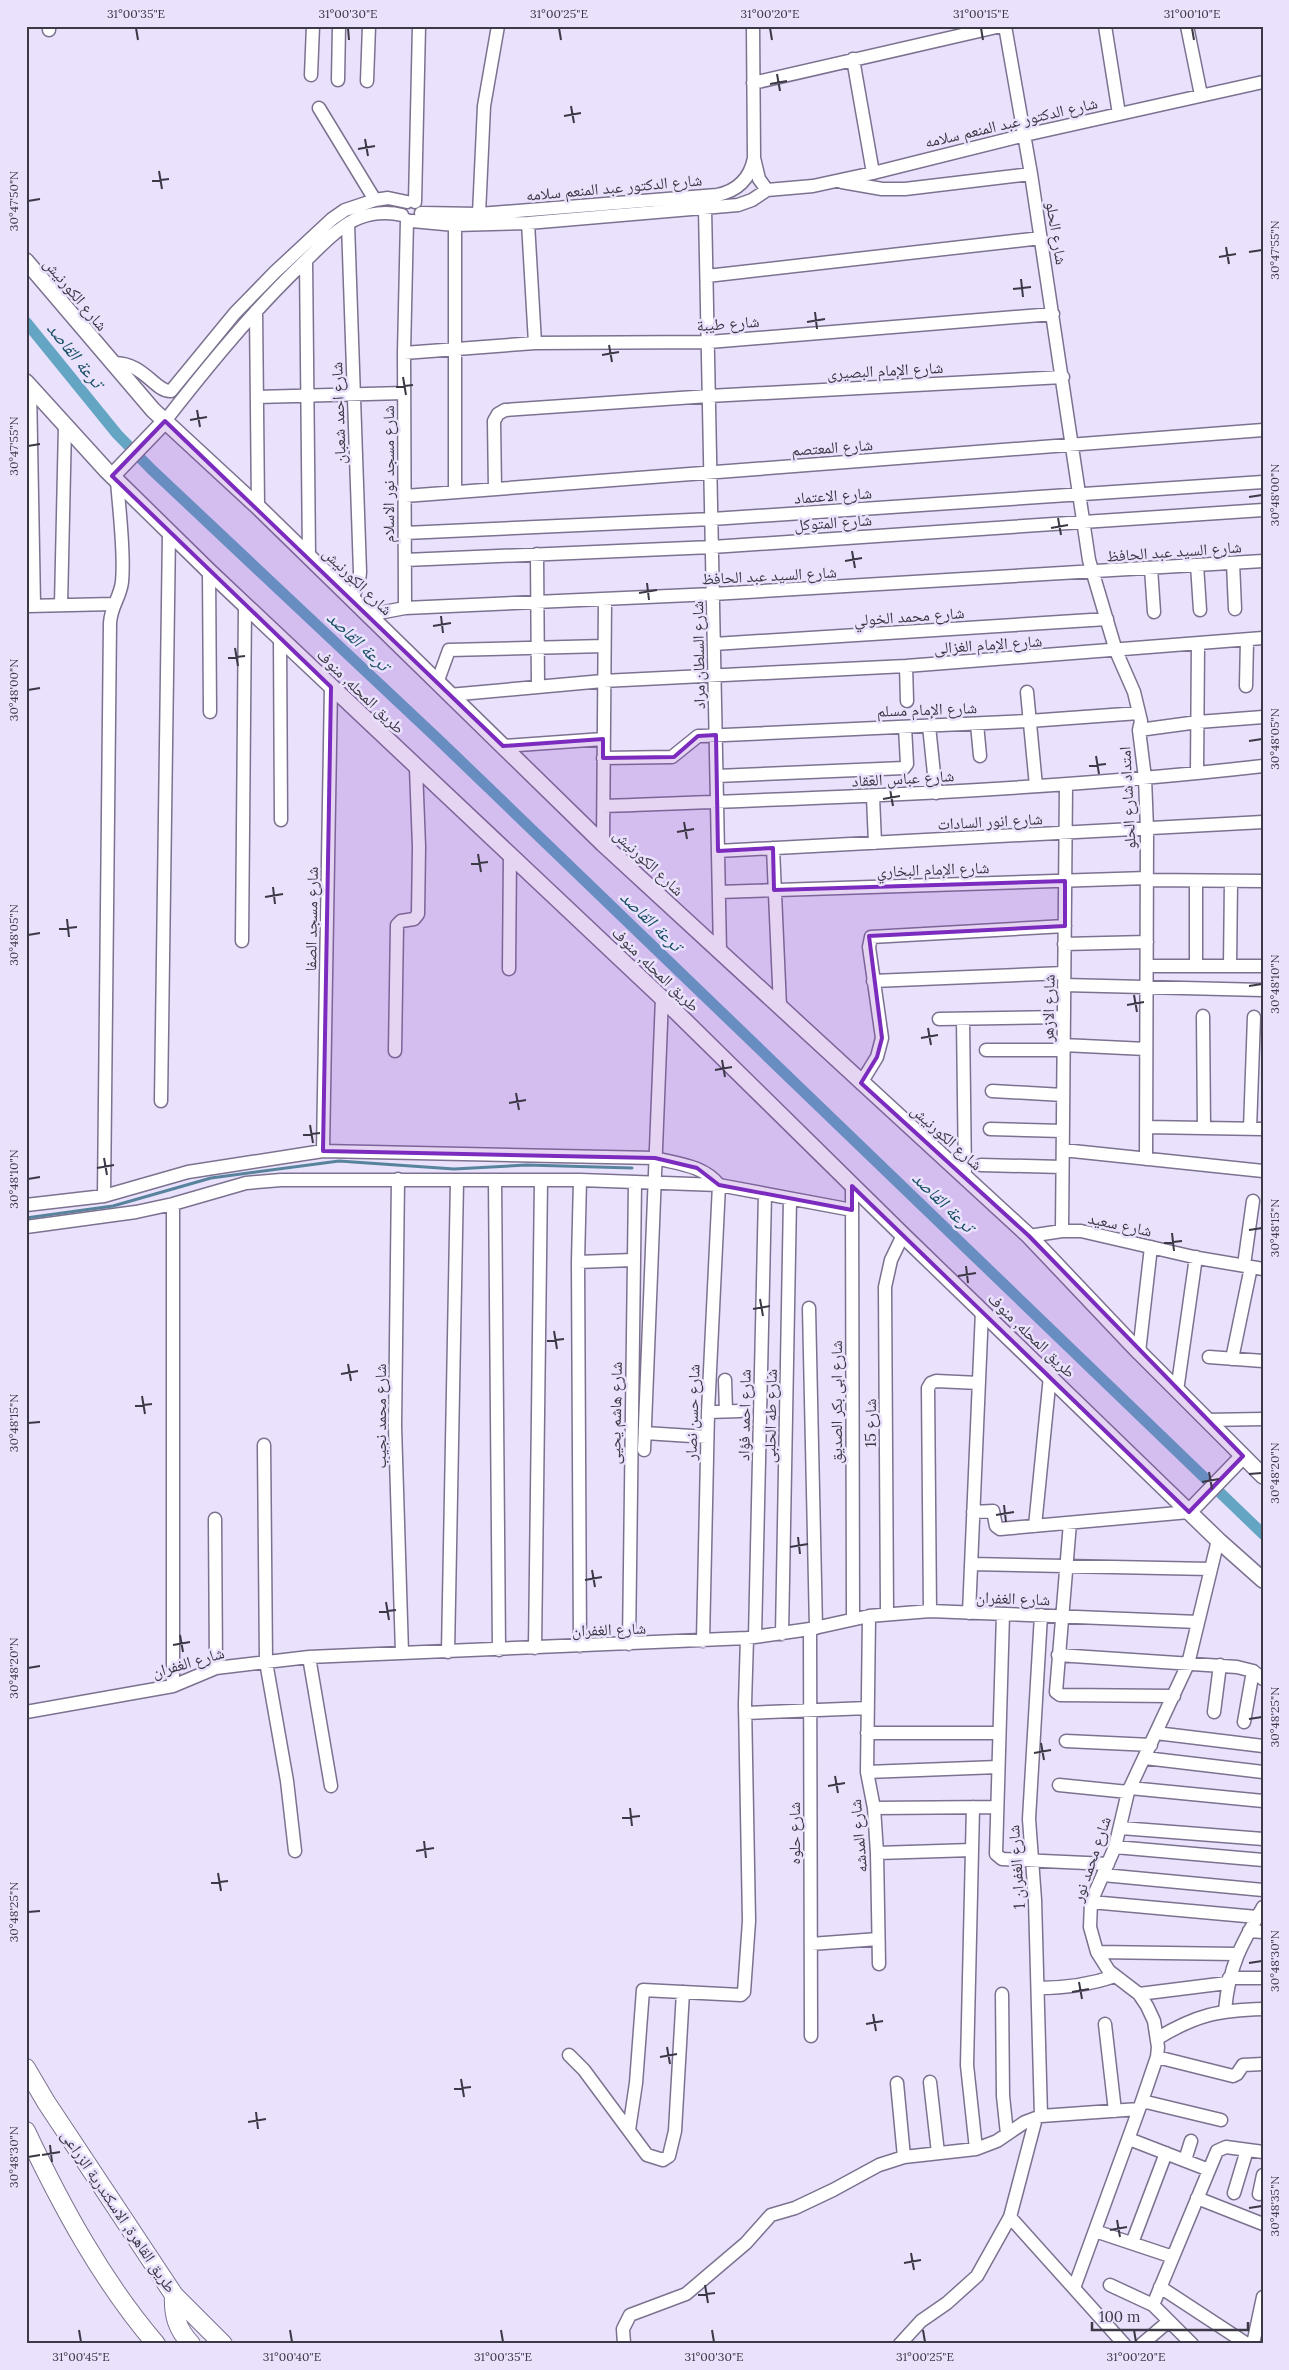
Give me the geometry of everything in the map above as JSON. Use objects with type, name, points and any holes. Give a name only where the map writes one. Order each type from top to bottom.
[{"type":"highway","name":"طريق القاهرة, الاسكندرية الزراعى","points":[[26,2068],[46,2102],[174,2294],[223,2344]]},
{"type":"highway","points":[[26,2131],[88,2247],[119,2295],[155,2342]]},
{"type":"highway","points":[[174,2294],[176,2321],[181,2334],[191,2344]]},
{"type":"main road","name":"شارع الكورنيش","points":[[26,261],[165,421],[258,507],[603,844],[1029,1236],[1177,1391],[1256,1467]]},
{"type":"main road","name":"طريق المحله, منوف","points":[[28,384],[64,426],[209,571],[662,998],[852,1186],[982,1311],[1193,1508],[1218,1540],[1263,1580]]},
{"type":"main road","points":[[115,478],[165,421]]},
{"type":"main road","points":[[1193,1508],[1232,1468],[1256,1467]]},
{"type":"street","points":[[312,75],[313,26]]},
{"type":"street","points":[[338,80],[339,26]]},
{"type":"street","points":[[367,81],[369,26]]},
{"type":"street","name":"شارع مسجد نور الاسلام","points":[[405,608],[404,353],[418,26]]},
{"type":"street","points":[[479,214],[484,106],[498,26]]},
{"type":"street","points":[[753,26],[754,158],[756,172],[767,190]]},
{"type":"street","points":[[753,83],[1000,26]]},
{"type":"street","name":"شارع الحلو","points":[[1005,26],[1025,135],[1074,445]]},
{"type":"street","points":[[1105,26],[1119,114]]},
{"type":"street","points":[[1187,26],[1202,95]]},
{"type":"street","points":[[853,59],[873,173]]},
{"type":"street","name":"شارع الدكتور عبد المنعم سلامه","points":[[113,363],[133,366],[164,391],[171,391],[235,313],[281,266],[332,219],[345,210],[375,200],[388,198],[411,212],[455,225],[528,223],[746,203],[767,190],[790,189],[873,173],[1025,135],[1263,82]]},
{"type":"street","points":[[319,108],[375,200]]},
{"type":"street","points":[[746,203],[734,189],[748,176],[754,158]]},
{"type":"street","points":[[836,181],[882,188],[905,189],[1031,174]]},
{"type":"street","name":"شارع الدكتور عبد المنعم سلامه","points":[[165,421],[208,366],[256,311],[306,260],[348,224],[367,215],[411,212],[479,214],[717,195],[734,189]]},
{"type":"street","name":"شارع السلطان مراد","points":[[705,208],[720,952]]},
{"type":"street","points":[[528,223],[535,343]]},
{"type":"street","name":"شارع احمد شعبان","points":[[348,224],[360,572],[360,582],[352,599]]},
{"type":"street","points":[[455,225],[456,492]]},
{"type":"street","points":[[707,276],[1041,238]]},
{"type":"street","points":[[306,260],[309,558]]},
{"type":"street","points":[[256,311],[258,507]]},
{"type":"street","name":"شارع طيبة","points":[[404,353],[535,343],[709,342],[1053,314]]},
{"type":"street","name":"شارع الإمام البصيرى","points":[[495,489],[494,424],[498,414],[508,410],[709,396],[1063,377]]},
{"type":"street","points":[[28,384],[30,606],[113,604]]},
{"type":"street","points":[[257,397],[404,393]]},
{"type":"street","points":[[61,605],[64,426]]},
{"type":"street","name":"شارع المعتصم","points":[[405,496],[1263,430]]},
{"type":"street","name":"امتداد شارع الحلو","points":[[1074,445],[1084,522],[1093,572],[1116,651],[1126,671],[1139,713],[1139,730],[1145,778],[1147,829],[1146,1159]]},
{"type":"street","points":[[104,1196],[110,623],[113,604],[119,593],[122,576],[115,478]]},
{"type":"street","name":"شارع الاعتماد","points":[[404,533],[712,519],[1263,482]]},
{"type":"street","name":"شارع المتوكل","points":[[405,560],[712,547],[1263,510]]},
{"type":"street","points":[[161,1101],[169,532]]},
{"type":"street","points":[[537,554],[538,687]]},
{"type":"street","name":"شارع السيد عبد الحافظ","points":[[368,615],[405,608],[605,600],[1263,561]]},
{"type":"street","points":[[1233,563],[1235,609]]},
{"type":"street","points":[[1197,565],[1200,610]]},
{"type":"street","points":[[1151,568],[1154,612]]},
{"type":"street","points":[[209,571],[210,712]]},
{"type":"street","points":[[603,844],[605,600]]},
{"type":"street","points":[[242,941],[245,605]]},
{"type":"street","name":"شارع محمد الخولي","points":[[714,644],[1107,619]]},
{"type":"street","points":[[280,638],[281,820]]},
{"type":"street","name":"شارع الإمام الغزالى","points":[[450,695],[603,681],[906,666],[1263,638]]},
{"type":"street","points":[[1246,686],[1247,640]]},
{"type":"street","points":[[1197,773],[1198,644]]},
{"type":"street","points":[[437,683],[449,650],[604,646]]},
{"type":"street","points":[[906,666],[908,701]]},
{"type":"street","name":"شارع مسجد الصفا","points":[[323,1151],[331,687]]},
{"type":"street","points":[[1026,692],[1036,786]]},
{"type":"street","name":"شارع الإمام مسلم","points":[[604,758],[672,757],[698,736],[978,724],[1139,713]]},
{"type":"street","points":[[1139,730],[1263,716]]},
{"type":"street","points":[[978,724],[980,756]]},
{"type":"street","points":[[717,776],[904,768],[907,764],[905,726]]},
{"type":"street","points":[[929,726],[936,793]]},
{"type":"street","points":[[503,746],[603,739]]},
{"type":"street","name":"شارع عباس العقاد","points":[[604,806],[873,797],[1066,785],[1263,766]]},
{"type":"street","points":[[395,1051],[397,926],[401,920],[414,919],[418,914],[419,846],[416,768]]},
{"type":"street","name":"شارع الازهر","points":[[1062,1231],[1066,785]]},
{"type":"street","points":[[873,797],[875,843]]},
{"type":"street","name":"شارع انور السادات","points":[[718,851],[1263,822]]},
{"type":"street","points":[[773,848],[780,1007]]},
{"type":"street","points":[[509,969],[510,853]]},
{"type":"street","name":"شارع الإمام البخاري","points":[[719,892],[1147,879],[1263,881]]},
{"type":"street","points":[[1196,881],[1196,966]]},
{"type":"street","points":[[1230,966],[1231,881]]},
{"type":"street","points":[[861,1083],[877,1057],[882,1038],[869,943],[871,937],[1065,926]]},
{"type":"street","points":[[1064,944],[1147,942]]},
{"type":"street","points":[[1147,966],[1263,966]]},
{"type":"street","points":[[874,981],[1064,979],[1146,988],[1263,990]]},
{"type":"street","points":[[644,1450],[662,998]]},
{"type":"street","points":[[1203,1016],[1204,1128]]},
{"type":"street","points":[[939,1019],[1064,1017]]},
{"type":"street","points":[[1146,1127],[1256,1129],[1257,1087],[1254,1018]]},
{"type":"street","points":[[963,1019],[964,1177]]},
{"type":"street","points":[[986,1050],[1063,1047],[1146,1049]]},
{"type":"street","points":[[992,1091],[1063,1095]]},
{"type":"street","points":[[990,1129],[1063,1132]]},
{"type":"street","points":[[1062,1150],[1263,1171]]},
{"type":"street","points":[[26,1204],[104,1196],[188,1172],[323,1151],[655,1158],[697,1168],[713,1178],[719,1185]]},
{"type":"street","points":[[981,1164],[1062,1166]]},
{"type":"street","name":"شارع محمد نجيب","points":[[398,1179],[395,1426],[402,1653]]},
{"type":"street","points":[[26,1227],[99,1218],[173,1204],[246,1183],[281,1180],[580,1180],[719,1185],[852,1210]]},
{"type":"street","points":[[495,1180],[499,1650]]},
{"type":"street","points":[[535,1648],[540,1180]]},
{"type":"street","points":[[580,1180],[578,1262],[580,1646]]},
{"type":"street","points":[[448,1652],[457,1181]]},
{"type":"street","name":"شارع هاشم يحيى","points":[[629,1644],[635,1182]]},
{"type":"street","name":"شارع حسن نصار","points":[[703,1641],[707,1437],[719,1185]]},
{"type":"street","name":"شارع ابى بكر الصديق","points":[[852,1186],[854,1618]]},
{"type":"street","name":"شارع احمد فؤاد","points":[[683,1992],[741,1995],[744,1992],[749,1921],[745,1713],[751,1638],[765,1194]]},
{"type":"street","name":"شارع طه الحلبى","points":[[782,1634],[790,1199]]},
{"type":"street","points":[[1232,1359],[1252,1267],[1253,1201]]},
{"type":"street","points":[[173,1204],[173,1686]]},
{"type":"street","name":"شارع سعيد","points":[[1029,1236],[1062,1231],[1081,1231],[1196,1257],[1252,1267]]},
{"type":"street","name":"شارع 15","points":[[887,1613],[885,1287],[891,1260],[903,1235]]},
{"type":"street","points":[[1139,1352],[1151,1247]]},
{"type":"street","points":[[1177,1391],[1196,1257]]},
{"type":"street","points":[[578,1262],[633,1260]]},
{"type":"street","name":"شارع حلوه","points":[[809,1308],[813,1628],[810,1710],[812,2036]]},
{"type":"street","points":[[969,1613],[982,1311]]},
{"type":"street","points":[[1208,1357],[1263,1361]]},
{"type":"street","points":[[1035,1526],[1050,1376]]},
{"type":"street","points":[[725,1380],[726,1411]]},
{"type":"street","points":[[930,1611],[928,1388],[931,1383],[936,1381],[979,1383]]},
{"type":"street","points":[[708,1412],[740,1411]]},
{"type":"street","points":[[1206,1420],[1263,1419]]},
{"type":"street","points":[[645,1434],[707,1437]]},
{"type":"street","points":[[264,1445],[266,1662],[287,1781],[295,1851]]},
{"type":"street","points":[[974,1512],[993,1511],[999,1529],[1070,1523],[1193,1508]]},
{"type":"street","points":[[215,1519],[216,1668]]},
{"type":"street","points":[[1070,1523],[1055,1688],[1060,1695],[1174,1696]]},
{"type":"street","name":"شارع محمد نور","points":[[1074,2288],[1141,2105],[1157,2057],[1158,2038],[1147,2006],[1139,1994],[1115,1976],[1097,1952],[1090,1927],[1091,1902],[1115,1847],[1129,1790],[1188,1664],[1218,1540]]},
{"type":"street","points":[[971,1564],[1210,1569]]},
{"type":"street","name":"شارع الغفران","points":[[26,1712],[173,1686],[216,1668],[309,1656],[499,1650],[751,1638],[782,1634],[854,1618],[887,1613],[930,1611],[1198,1622]]},
{"type":"street","points":[[1003,1614],[996,1851],[1000,1858],[1032,1860],[1263,1890]]},
{"type":"street","name":"شارع الغفران 1","points":[[900,2344],[921,2321],[947,2303],[977,2276],[1010,2217],[1039,2117],[1038,1988],[1030,1798],[1041,1615]]},
{"type":"street","name":"شارع المدشه","points":[[869,1616],[866,1772],[874,1808],[877,1853],[879,1964]]},
{"type":"street","points":[[1058,1655],[1220,1665],[1258,1675],[1244,1722]]},
{"type":"street","points":[[309,1656],[331,1786]]},
{"type":"street","points":[[1214,1712],[1220,1665]]},
{"type":"street","points":[[745,1713],[868,1708]]},
{"type":"street","points":[[867,1732],[999,1733]]},
{"type":"street","points":[[1156,1733],[1263,1746]]},
{"type":"street","points":[[1066,1741],[1150,1745]]},
{"type":"street","points":[[1145,1758],[1263,1772]]},
{"type":"street","points":[[866,1772],[998,1767]]},
{"type":"street","points":[[1058,1785],[1263,1801]]},
{"type":"street","points":[[973,1807],[967,2065],[976,2149]]},
{"type":"street","points":[[874,1808],[997,1807]]},
{"type":"street","points":[[1121,1828],[1263,1839]]},
{"type":"street","points":[[1115,1847],[1263,1860]]},
{"type":"street","points":[[877,1853],[972,1850]]},
{"type":"street","points":[[1091,1902],[1260,1912],[1236,1954],[1228,1980],[1225,2010]]},
{"type":"street","points":[[1248,1932],[1263,1932]]},
{"type":"street","points":[[811,1944],[878,1939]]},
{"type":"street","points":[[1097,1952],[1236,1954]]},
{"type":"street","points":[[1038,1988],[1066,1988],[1090,1984],[1115,1976]]},
{"type":"street","points":[[1139,1994],[1228,1980],[1263,1978]]},
{"type":"street","points":[[569,2055],[584,2070],[628,2130],[647,2155],[663,2160],[669,2156],[675,2131],[683,1992],[643,1990],[636,2082],[628,2130]]},
{"type":"street","points":[[1002,1994],[1003,2096],[1007,2134]]},
{"type":"street","points":[[1158,2038],[1201,2016],[1225,2010],[1263,2009]]},
{"type":"street","points":[[1105,2024],[1115,2111]]},
{"type":"street","points":[[1157,2057],[1233,2076],[1237,2074],[1242,2065],[1263,2064]]},
{"type":"street","points":[[930,2082],[938,2153]]},
{"type":"street","points":[[897,2083],[904,2157]]},
{"type":"street","points":[[624,2344],[623,2329],[630,2315],[686,2294],[746,2243],[771,2215],[795,2208],[879,2165],[904,2157],[976,2149],[1039,2117],[1115,2111],[1141,2105],[1221,2120]]},
{"type":"street","points":[[1128,2139],[1209,2170]]},
{"type":"street","points":[[1184,2160],[1191,2141]]},
{"type":"street","points":[[1153,2305],[1217,2151],[1226,2147],[1263,2152]]},
{"type":"street","points":[[1234,2193],[1247,2150]]},
{"type":"street","points":[[1132,2243],[1166,2153]]},
{"type":"street","points":[[1259,2194],[1263,2175]]},
{"type":"street","points":[[1197,2198],[1263,2224]]},
{"type":"street","points":[[1010,2217],[1124,2344]]},
{"type":"street","points":[[1095,2231],[1173,2257]]},
{"type":"street","points":[[1110,2284],[1153,2305],[1192,2344]]},
{"type":"street","points":[[1160,2287],[1247,2344]]},
{"type":"street","points":[[1253,2344],[1263,2297]]},
{"type":"street","points":[[1142,2344],[1169,2321]]},
{"type":"highlighted area","points":[[165,421],[503,746],[603,739],[603,758],[674,757],[698,736],[716,735],[718,851],[773,848],[774,890],[1065,881],[1065,926],[869,936],[882,1038],[877,1057],[861,1083],[1029,1236],[1243,1456],[1189,1512],[852,1186],[852,1210],[719,1185],[697,1168],[655,1158],[323,1151],[331,687],[112,476]]},
{"type":"waterway","name":"ترعة القاصد","points":[[26,322],[117,434],[151,469],[441,742],[1263,1534]]},
{"type":"waterway","points":[[26,1218],[113,1206],[211,1178],[339,1161],[454,1169],[527,1165],[632,1168]]}]
